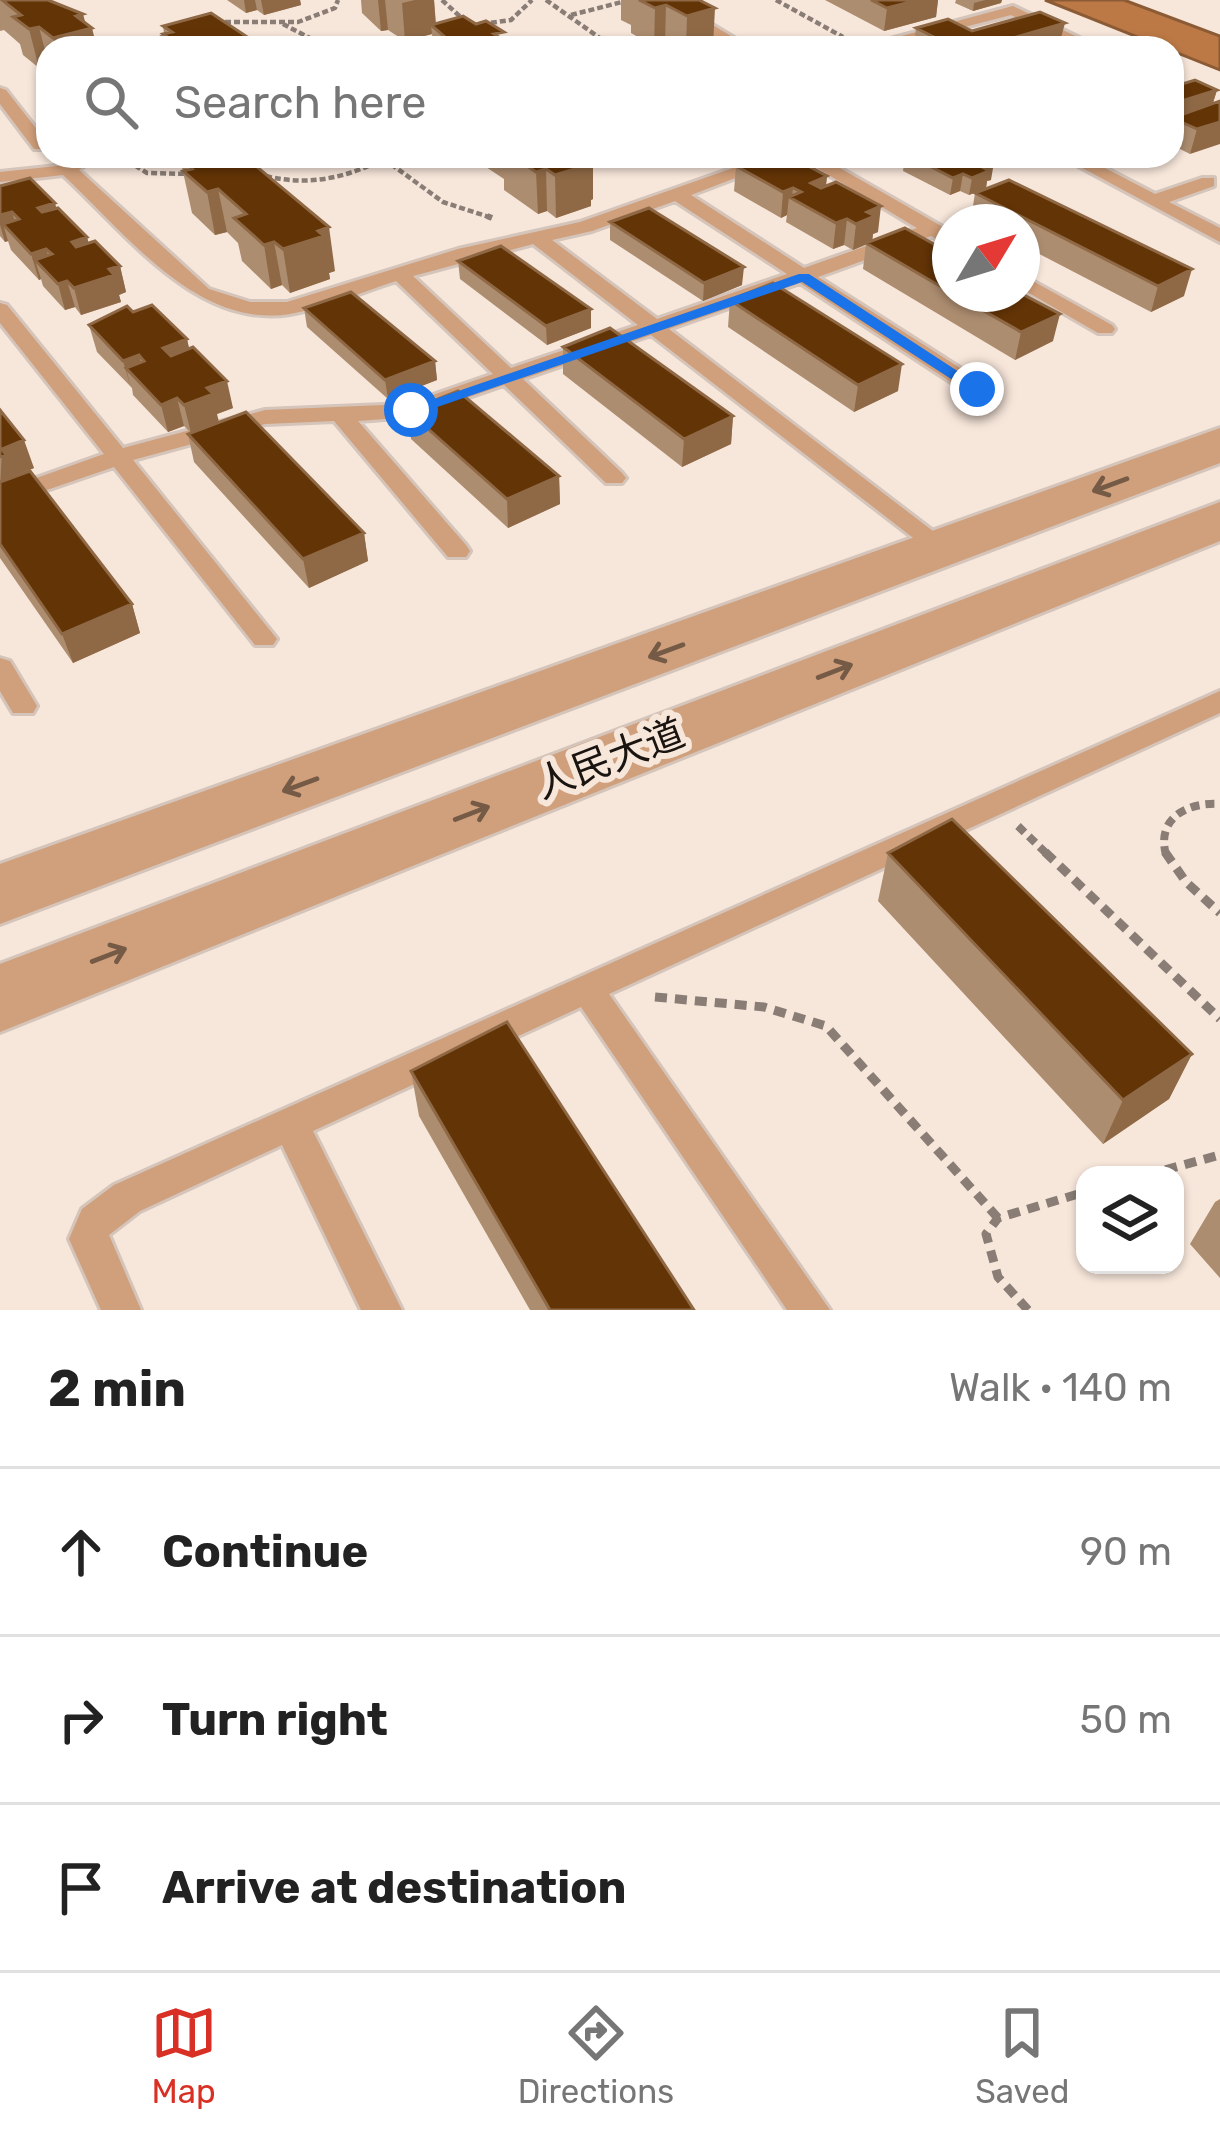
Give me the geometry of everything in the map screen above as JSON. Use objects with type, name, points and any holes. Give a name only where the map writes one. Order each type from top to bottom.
[{"type":"street","name":"人民大道","points":[[0,894],[1220,445]]},
{"type":"street","name":"人民大道","points":[[0,998],[1220,520]]},
{"type":"lane","points":[[660,0],[722,36]]},
{"type":"lane","points":[[932,36],[1012,10],[1069,36]]},
{"type":"lane","points":[[0,93],[36,136]]},
{"type":"lane","points":[[0,176],[14,164],[44,173],[71,168]]},
{"type":"lane","points":[[68,170],[214,300],[248,308],[287,308],[585,227],[751,168]]},
{"type":"lane","points":[[827,168],[932,229]]},
{"type":"lane","points":[[1092,168],[1220,236]]},
{"type":"lane","points":[[1154,201],[1208,182]]},
{"type":"lane","points":[[678,195],[977,389]]},
{"type":"lane","points":[[536,237],[944,548]]},
{"type":"lane","points":[[0,499],[119,458],[259,418],[302,412],[343,418],[411,410],[651,326],[932,237]]},
{"type":"lane","points":[[400,274],[614,478]]},
{"type":"lane","points":[[1040,290],[1106,328]]},
{"type":"lane","points":[[0,310],[264,639]]},
{"type":"lane","points":[[343,418],[457,551]]},
{"type":"lane","points":[[0,668],[23,706]]},
{"type":"lane","points":[[121,1310],[88,1239],[94,1222],[127,1198],[1220,701]]},
{"type":"lane","points":[[588,991],[810,1310]]},
{"type":"lane","points":[[290,1125],[382,1310]]},
{"type":"path","points":[[207,23],[282,24],[314,18],[335,8],[338,0]]},
{"type":"path","points":[[442,0],[482,34]]},
{"type":"path","points":[[469,24],[512,20],[532,0]]},
{"type":"path","points":[[546,0],[596,36]]},
{"type":"path","points":[[569,16],[629,0]]},
{"type":"path","points":[[776,0],[843,36]]},
{"type":"path","points":[[282,24],[305,36]]},
{"type":"path","points":[[167,36],[181,28]]},
{"type":"path","points":[[139,168],[147,173],[204,172]]},
{"type":"path","points":[[252,168],[271,179],[299,182],[370,168]]},
{"type":"path","points":[[400,168],[443,202],[529,230],[536,237]]},
{"type":"path","points":[[996,804],[1220,1019]]},
{"type":"path","points":[[1220,804],[1192,806],[1174,816],[1166,829],[1163,850],[1175,873],[1220,913]]},
{"type":"path","points":[[588,991],[727,1003],[806,1016],[826,1025],[998,1218]]},
{"type":"path","points":[[1179,1166],[1220,1155]]},
{"type":"path","points":[[1028,1310],[1003,1286],[987,1258],[986,1234],[998,1218],[1076,1195]]},
{"type":"shaded area","points":[[1045,0],[1124,0],[1220,36],[1220,70],[1184,56],[1184,36],[1135,36]]},
{"type":"building","points":[[2,0],[48,0],[83,14],[76,16],[92,28],[50,36],[13,17],[21,15]]},
{"type":"building","points":[[639,0],[699,0],[715,8],[687,16],[666,5],[655,8]]},
{"type":"building","points":[[871,0],[918,0],[887,8]]},
{"type":"building","points":[[1040,12],[1065,23],[1020,36],[932,36],[916,28],[948,19],[972,31]]},
{"type":"building","points":[[211,13],[246,36],[166,36],[172,32],[163,26]]},
{"type":"building","points":[[463,16],[476,24],[486,21],[504,32],[444,36],[431,25]]},
{"type":"building","points":[[1195,80],[1217,90],[1184,100],[1184,83]]},
{"type":"building","points":[[1220,101],[1220,122],[1197,129],[1184,123],[1184,114]]},
{"type":"building","points":[[258,168],[329,227],[318,231],[324,236],[283,249],[274,242],[264,245],[234,218],[246,214],[218,189],[207,192],[183,171]]},
{"type":"building","points":[[530,168],[578,168],[555,175],[546,169],[536,172]]},
{"type":"building","points":[[740,168],[812,168],[827,176],[811,183],[821,188],[836,182],[881,206],[867,212],[875,216],[856,224],[847,219],[836,223],[789,197],[801,192],[793,188],[783,192]]},
{"type":"building","points":[[933,168],[989,171],[972,178],[963,174],[953,178]]},
{"type":"building","points":[[30,178],[55,203],[38,208],[42,212],[58,208],[87,237],[72,242],[76,247],[95,241],[120,266],[109,269],[114,275],[74,288],[67,281],[58,284],[35,260],[52,254],[46,249],[31,254],[3,224],[19,219],[12,212],[0,215],[0,186]]},
{"type":"building","points":[[1009,180],[1192,269],[1158,286],[1040,226],[1040,204],[997,204],[975,193]]},
{"type":"building","points":[[649,208],[744,267],[704,283],[610,222]]},
{"type":"building","points":[[905,228],[932,243],[932,282],[866,243]]},
{"type":"building","points":[[501,246],[591,309],[546,326],[458,261]]},
{"type":"building","points":[[773,283],[902,364],[858,385],[730,300]]},
{"type":"building","points":[[351,292],[435,361],[385,380],[304,308]]},
{"type":"building","points":[[1040,303],[1060,314],[1021,332],[986,312],[1040,312]]},
{"type":"building","points":[[152,305],[187,339],[163,348],[171,356],[193,347],[227,381],[207,388],[213,394],[184,405],[177,398],[161,405],[126,368],[144,361],[139,355],[123,361],[89,325],[127,306],[133,312]]},
{"type":"building","points":[[610,328],[733,416],[684,439],[563,347]]},
{"type":"building","points":[[458,391],[559,476],[507,499],[408,411]]},
{"type":"building","points":[[0,410],[24,440],[2,449],[6,455],[0,457]]},
{"type":"building","points":[[246,412],[364,533],[303,559],[188,434]]},
{"type":"building","points":[[30,471],[132,604],[62,634],[0,544],[0,482]]},
{"type":"building","points":[[952,819],[1192,1054],[1123,1100],[888,853]]},
{"type":"building","points":[[507,1022],[694,1310],[550,1310],[411,1071]]},
{"type":"route","points":[[411,410],[804,277],[977,389]]}]
